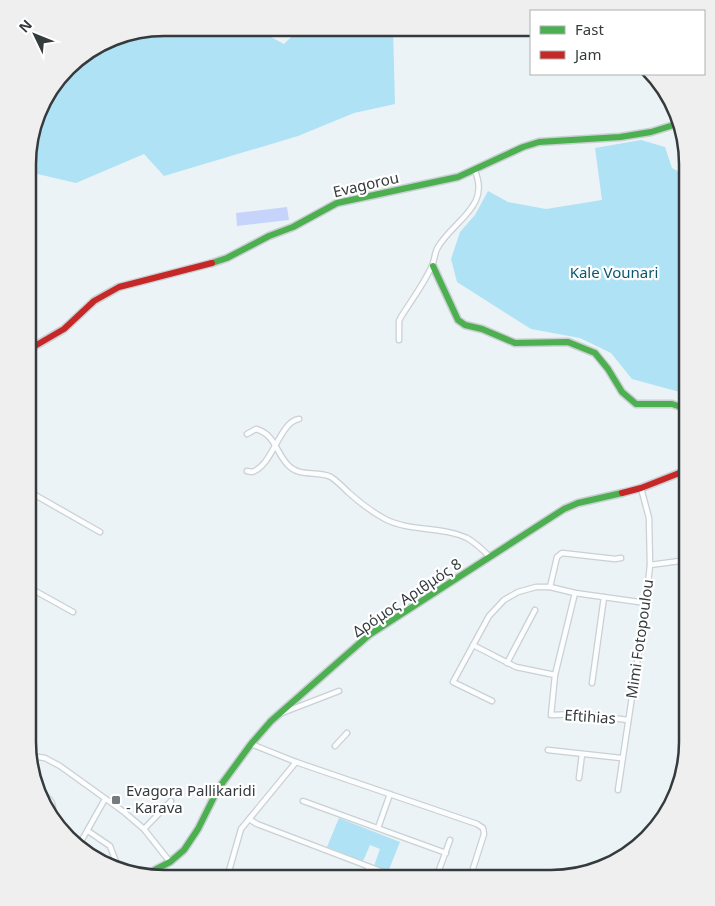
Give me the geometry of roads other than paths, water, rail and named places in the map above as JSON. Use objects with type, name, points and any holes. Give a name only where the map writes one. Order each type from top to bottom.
[{"type":"street","name":"Evagorou","points":[[36,345],[64,329],[94,301],[119,287],[201,267],[227,258],[343,201],[435,183],[458,176],[523,147],[540,142],[620,137],[651,132],[672,125]]},
{"type":"street","points":[[399,340],[400,317],[432,266],[434,255],[441,242],[465,217],[476,200],[480,183],[474,169]]},
{"type":"street","points":[[432,266],[458,320],[462,324],[482,329],[515,343],[568,342],[595,353],[608,369],[622,392],[636,404],[672,404],[679,406]]},
{"type":"street","points":[[247,471],[252,472],[258,469],[272,453],[275,444],[292,421],[298,419]]},
{"type":"street","points":[[247,434],[256,429],[260,430],[272,439],[280,456],[291,468],[305,474],[329,476],[363,504],[385,518],[401,525],[464,537],[490,557]]},
{"type":"street","name":"Δρόμος Αριθμός 8","points":[[157,869],[170,862],[184,850],[198,829],[218,789],[251,744],[280,713],[369,635],[564,509],[578,503],[641,488],[678,473]]},
{"type":"street","name":"Mimi Fotopoulou","points":[[618,790],[621,758],[646,603],[650,565],[649,518],[641,488]]},
{"type":"street","points":[[36,496],[100,532]]},
{"type":"street","points":[[550,587],[557,557],[562,553],[615,559],[621,558]]},
{"type":"street","points":[[650,565],[678,561]]},
{"type":"street","points":[[492,701],[453,682],[489,616],[504,600],[518,592],[550,587],[575,593],[646,603]]},
{"type":"street","points":[[36,591],[73,612]]},
{"type":"street","points":[[473,645],[516,667],[555,675],[575,593]]},
{"type":"street","points":[[592,684],[604,597]]},
{"type":"street","points":[[507,663],[535,610]]},
{"type":"street","name":"Eftihias","points":[[555,675],[551,715],[582,714],[628,720]]},
{"type":"street","points":[[280,713],[285,713],[339,691]]},
{"type":"street","points":[[335,746],[347,733]]},
{"type":"street","points":[[251,744],[296,762],[478,824],[483,828],[484,834],[473,869]]},
{"type":"street","points":[[548,750],[621,758]]},
{"type":"street","points":[[578,778],[582,754]]},
{"type":"street","points":[[37,757],[45,758],[60,766],[124,812],[144,829],[170,862]]},
{"type":"street","points":[[230,869],[241,828],[296,762]]},
{"type":"street","points":[[378,828],[390,794]]},
{"type":"street","points":[[83,839],[105,799]]},
{"type":"street","points":[[144,829],[171,801]]},
{"type":"street","points":[[303,801],[446,853]]},
{"type":"street","points":[[249,818],[256,824],[374,869]]},
{"type":"street","points":[[88,831],[110,846],[115,859]]},
{"type":"street","points":[[439,869],[450,840]]},
{"type":"place","name":"Evagora Pallikaridi - Karava","points":[[116,800]]},
{"type":"park label","name":"Kale Vounari","points":[[614,273]]}]
